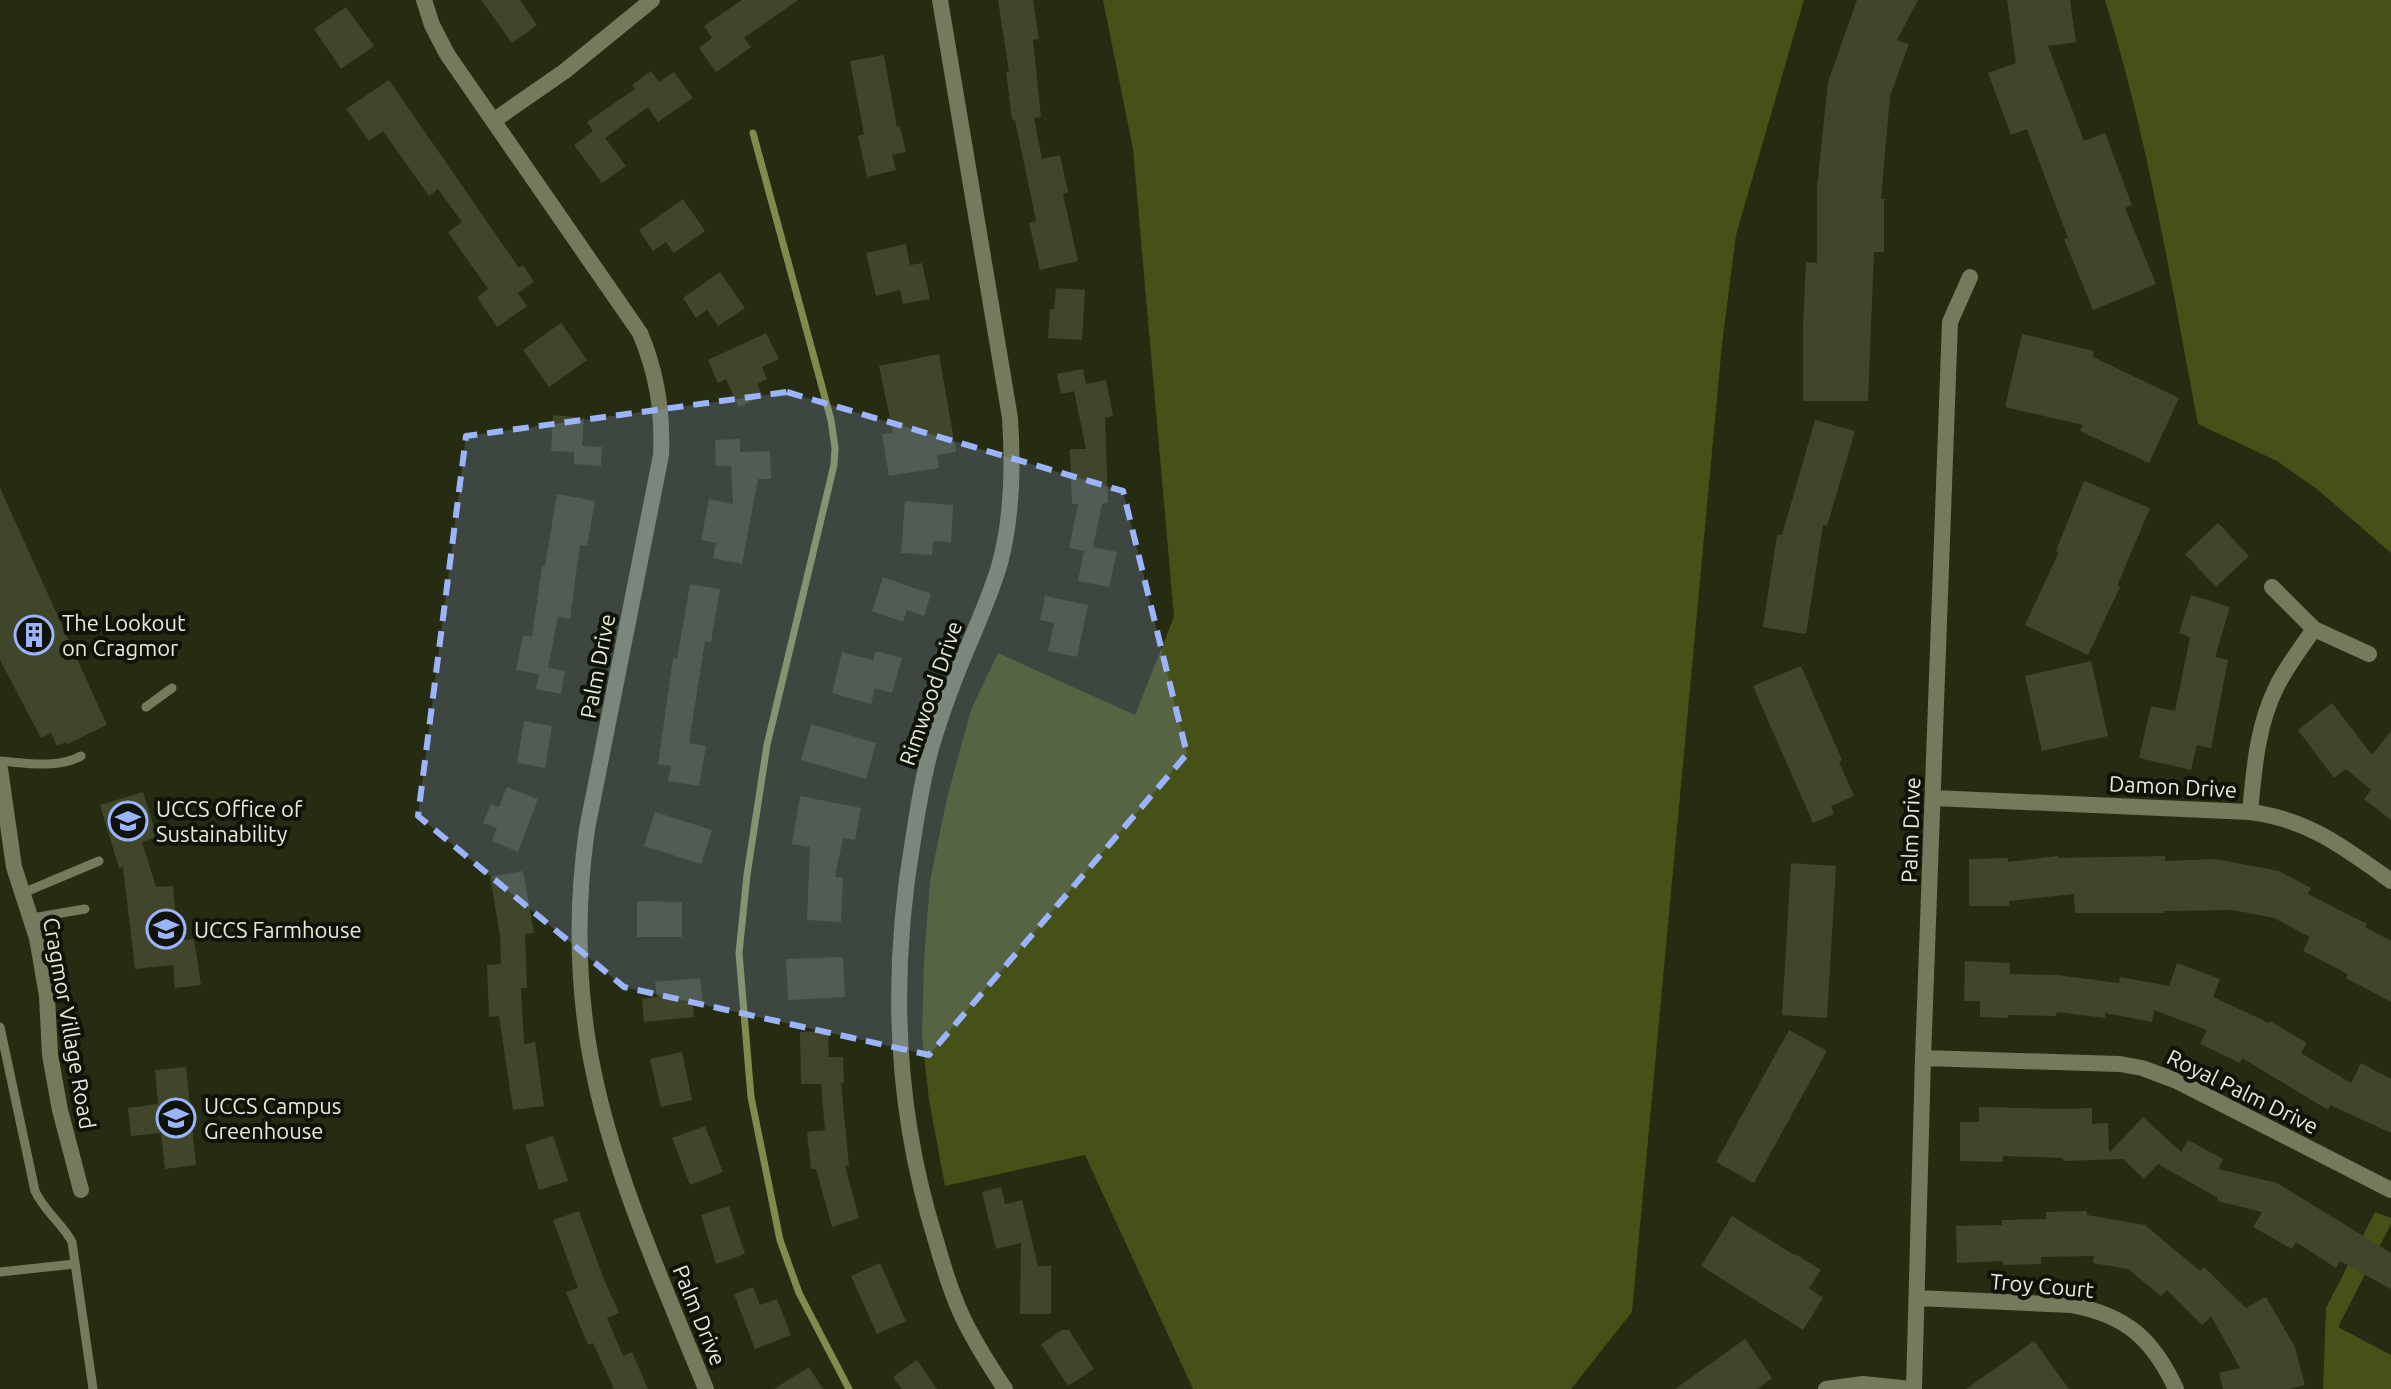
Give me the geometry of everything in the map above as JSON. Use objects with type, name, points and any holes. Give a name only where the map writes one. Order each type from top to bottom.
[{"type":"street","name":"Palm Drive","points":[[424,0],[432,25],[447,54],[640,333],[659,391],[661,455],[580,874],[582,964],[588,1043],[610,1133],[625,1182],[706,1389]]},
{"type":"street","points":[[493,121],[565,71],[652,0]]},
{"type":"street","name":"Rimwood Drive","points":[[940,0],[1010,418],[1011,483],[1001,562],[953,684],[923,778],[904,890],[900,937],[900,1049],[905,1102],[919,1182],[933,1232],[961,1313],[1005,1389]]},
{"type":"street","name":"Palm Drive","points":[[1913,1389],[1950,322],[1970,277]]},
{"type":"street","points":[[2272,587],[2314,629],[2369,654]]},
{"type":"street","points":[[2250,812],[2255,762],[2270,702],[2275,689],[2314,629]]},
{"type":"street","name":"Cragmor Village Road","points":[[0,769],[14,867],[32,918],[47,996],[50,1055],[60,1110],[81,1190]]},
{"type":"street","name":"Damon Drive","points":[[1934,798],[2275,815],[2339,843],[2391,881]]},
{"type":"street","name":"Royal Palm Drive","points":[[1923,1058],[2120,1064],[2142,1068],[2177,1081],[2391,1190]]},
{"type":"street","name":"Troy Court","points":[[1917,1298],[2071,1305],[2095,1310],[2118,1319],[2137,1332],[2154,1349],[2176,1389]]},
{"type":"street","points":[[1826,1389],[1863,1384],[1913,1389]]},
{"type":"lane","points":[[146,707],[172,688]]},
{"type":"lane","points":[[0,761],[54,764],[67,763],[81,756]]},
{"type":"lane","points":[[23,893],[99,861]]},
{"type":"lane","points":[[32,918],[85,909]]},
{"type":"lane","points":[[0,1027],[35,1191],[44,1208],[72,1242],[93,1389]]},
{"type":"lane","points":[[0,1272],[75,1264]]},
{"type":"highlighted area","points":[[787,392],[1123,491],[1187,754],[929,1055],[624,987],[418,816],[466,436]]},
{"type":"green space","points":[[1103,0],[1804,0],[1736,235],[1722,344],[1632,1312],[1571,1389],[1193,1389],[1085,1155],[945,1186],[929,1100],[922,1036],[924,961],[930,881],[947,798],[971,710],[998,653],[1135,715],[1174,617],[1133,149]]},
{"type":"green space","points":[[2105,0],[2391,0],[2391,553],[2318,490],[2277,461],[2198,424],[2146,158]]},
{"type":"green space","points":[[2375,1212],[2391,1218],[2391,1224],[2338,1327],[2391,1355],[2391,1389],[2323,1389],[2326,1308]]},
{"type":"building","points":[[481,0],[520,0],[537,25],[512,43]]},
{"type":"building","points":[[742,0],[798,0],[744,38],[751,47],[716,72],[699,48],[712,38],[704,26]]},
{"type":"building","points":[[998,0],[1033,0],[1039,39],[1033,40],[1041,117],[1034,118],[1042,159],[1060,155],[1068,192],[1063,194],[1078,261],[1040,270],[1029,223],[1036,221],[1015,120],[1012,120],[1006,72],[1009,72]]},
{"type":"building","points":[[1857,0],[1918,0],[1897,40],[1909,44],[1890,96],[1881,199],[1884,199],[1884,252],[1874,252],[1868,401],[1803,401],[1806,262],[1817,263],[1817,187],[1828,82]]},
{"type":"building","points":[[2007,0],[2070,0],[2076,42],[2048,46],[2084,141],[2105,133],[2132,205],[2125,208],[2156,284],[2093,310],[2064,239],[2068,238],[2027,129],[2011,135],[1988,73],[2016,63]]},
{"type":"building","points":[[346,7],[374,46],[341,69],[314,29]]},
{"type":"building","points":[[884,55],[897,127],[900,126],[906,152],[892,155],[896,170],[867,177],[858,136],[864,134],[850,61]]},
{"type":"building","points":[[651,71],[659,82],[674,72],[693,98],[658,122],[648,107],[605,138],[626,166],[602,183],[574,145],[593,131],[587,122],[635,89],[632,85]]},
{"type":"building","points":[[389,80],[519,268],[523,265],[534,282],[518,293],[527,306],[497,327],[477,297],[488,289],[448,232],[462,222],[438,189],[429,196],[383,131],[369,141],[346,109]]},
{"type":"building","points":[[683,199],[705,231],[674,253],[666,242],[653,251],[639,230]]},
{"type":"building","points":[[906,244],[910,265],[922,263],[930,299],[903,304],[900,290],[876,296],[866,253]]},
{"type":"building","points":[[720,272],[745,308],[718,326],[707,310],[696,318],[683,298]]},
{"type":"building","points":[[1056,288],[1085,290],[1082,340],[1048,338],[1050,309],[1054,309]]},
{"type":"building","points":[[561,323],[587,360],[549,387],[523,350]]},
{"type":"building","points":[[766,333],[779,359],[762,367],[767,379],[757,384],[763,396],[739,407],[726,379],[718,383],[708,360]]},
{"type":"building","points":[[2022,334],[2094,351],[2093,357],[2179,398],[2149,463],[2080,431],[2083,425],[2005,407]]},
{"type":"building","points":[[939,354],[956,452],[937,455],[939,468],[889,476],[882,434],[893,433],[879,366]]},
{"type":"building","points":[[1083,369],[1086,384],[1106,380],[1113,416],[1105,418],[1108,503],[1102,504],[1093,547],[1117,552],[1109,587],[1078,581],[1084,551],[1069,548],[1078,504],[1072,504],[1070,449],[1086,449],[1074,391],[1061,394],[1057,374]]},
{"type":"building","points":[[553,415],[584,418],[582,446],[602,447],[601,466],[574,464],[574,452],[551,451]]},
{"type":"building","points":[[1815,420],[1855,431],[1827,526],[1823,525],[1806,634],[1763,627],[1777,535],[1782,535]]},
{"type":"building","points":[[740,439],[740,452],[770,451],[771,479],[758,479],[742,564],[713,558],[716,543],[701,540],[709,499],[733,504],[731,466],[716,466],[715,440]]},
{"type":"building","points":[[2084,481],[2150,508],[2117,586],[2120,587],[2088,655],[2025,625],[2059,552],[2056,551]]},
{"type":"building","name":"The Lookout on Cragmor","points":[[0,488],[107,725],[67,744],[57,746],[51,733],[41,738],[0,660]]},
{"type":"building","points":[[557,494],[595,501],[587,546],[580,545],[570,619],[558,617],[548,668],[565,671],[561,694],[536,689],[539,674],[516,670],[523,635],[532,637]]},
{"type":"building","points":[[905,501],[953,505],[951,542],[933,541],[932,555],[901,553]]},
{"type":"building","points":[[2218,523],[2249,556],[2216,587],[2185,554]]},
{"type":"building","points":[[883,577],[931,594],[924,616],[907,610],[903,622],[872,611]]},
{"type":"building","points":[[690,584],[720,589],[711,642],[705,641],[689,743],[706,746],[699,786],[668,781],[671,766],[658,764],[673,658],[677,659]]},
{"type":"building","points":[[2191,595],[2230,607],[2215,657],[2228,660],[2211,748],[2197,745],[2191,770],[2139,758],[2151,706],[2175,711],[2190,637],[2179,633]]},
{"type":"building","points":[[1045,596],[1088,605],[1077,657],[1048,651],[1054,623],[1040,620]]},
{"type":"building","points":[[876,651],[902,658],[892,693],[875,688],[871,704],[832,693],[842,652],[873,660]]},
{"type":"building","points":[[2091,661],[2108,736],[2042,751],[2025,676]]},
{"type":"building","points":[[1801,666],[1842,760],[1839,762],[1854,796],[1831,806],[1834,814],[1813,823],[1753,686]]},
{"type":"building","points":[[2332,703],[2372,755],[2391,731],[2391,820],[2364,799],[2371,790],[2346,769],[2334,778],[2298,730]]},
{"type":"building","points":[[524,721],[552,726],[545,768],[517,763]]},
{"type":"building","points":[[811,724],[876,743],[866,779],[801,760]]},
{"type":"building","points":[[507,787],[538,799],[518,852],[492,841],[497,828],[483,823],[491,804],[499,807]]},
{"type":"building","points":[[143,792],[157,837],[142,842],[156,887],[173,886],[176,918],[180,917],[183,940],[194,939],[201,985],[175,988],[173,965],[135,969],[123,867],[119,868],[100,805]]},
{"type":"building","points":[[800,796],[861,808],[855,840],[843,838],[835,877],[843,877],[841,922],[807,920],[810,847],[792,844]]},
{"type":"building","points":[[655,812],[712,830],[701,864],[644,846]]},
{"type":"building","points":[[2058,856],[2165,856],[2165,861],[2215,859],[2279,871],[2311,888],[2308,894],[2367,924],[2365,927],[2391,941],[2391,1002],[2346,978],[2348,974],[2303,951],[2310,937],[2274,918],[2233,910],[2075,913],[2074,894],[2009,901],[2009,906],[1969,906],[1969,859],[2008,858],[2008,862]]},
{"type":"building","points":[[1791,863],[1836,866],[1827,1018],[1782,1015]]},
{"type":"building","points":[[523,871],[534,933],[525,934],[527,988],[521,988],[524,1044],[535,1042],[544,1106],[513,1110],[499,1016],[489,1017],[487,965],[501,964],[500,935],[490,877]]},
{"type":"building","points":[[637,901],[682,902],[682,937],[637,937]]},
{"type":"building","points":[[843,957],[845,997],[788,1000],[786,959]]},
{"type":"building","points":[[1965,961],[2010,963],[2010,974],[2057,975],[2119,983],[2120,977],[2169,986],[2177,963],[2220,979],[2213,997],[2270,1021],[2307,1043],[2301,1053],[2351,1083],[2361,1063],[2391,1079],[2391,1133],[2330,1105],[2328,1110],[2242,1058],[2240,1063],[2200,1044],[2207,1030],[2154,1010],[2152,1022],[2105,1013],[2105,1018],[2057,1012],[2056,1016],[1980,1017],[1980,1001],[1964,1001]]},
{"type":"building","points":[[700,978],[703,1004],[693,1006],[694,1017],[644,1022],[642,999],[657,997],[655,982]]},
{"type":"building","points":[[1789,1030],[1827,1051],[1754,1183],[1716,1162]]},
{"type":"building","points":[[828,1031],[829,1057],[843,1057],[844,1083],[841,1083],[849,1166],[845,1166],[859,1218],[832,1227],[816,1169],[811,1169],[807,1132],[825,1130],[821,1084],[801,1084],[800,1032]]},
{"type":"building","points":[[682,1052],[692,1100],[661,1107],[650,1059]]},
{"type":"building","name":"UCCS Campus Greenhouse","points":[[186,1067],[196,1165],[165,1169],[161,1133],[131,1136],[128,1108],[158,1104],[155,1070]]},
{"type":"building","points":[[1979,1107],[2092,1108],[2092,1124],[2108,1123],[2109,1153],[2143,1117],[2181,1152],[2188,1140],[2223,1159],[2218,1169],[2277,1183],[2391,1253],[2391,1289],[2340,1261],[2336,1268],[2296,1242],[2292,1249],[2253,1227],[2262,1212],[2217,1201],[2218,1198],[2158,1164],[2144,1179],[2123,1159],[2063,1161],[2063,1158],[2003,1156],[2003,1162],[1960,1161],[1960,1122],[1979,1122]]},
{"type":"building","points":[[705,1126],[723,1172],[690,1185],[672,1138]]},
{"type":"building","points":[[553,1136],[568,1181],[539,1190],[525,1145]]},
{"type":"building","points":[[1001,1187],[1005,1204],[1022,1200],[1038,1266],[1051,1266],[1051,1314],[1020,1314],[1021,1243],[996,1249],[982,1192]]},
{"type":"building","points":[[729,1206],[745,1254],[716,1264],[701,1215]]},
{"type":"building","points":[[579,1211],[619,1313],[607,1318],[623,1356],[632,1352],[648,1389],[614,1389],[593,1343],[588,1345],[566,1292],[578,1288],[553,1220]]},
{"type":"building","points":[[2087,1211],[2087,1215],[2145,1225],[2200,1271],[2204,1267],[2246,1308],[2266,1297],[2295,1347],[2305,1385],[2289,1389],[2223,1389],[2219,1373],[2240,1368],[2211,1316],[2202,1325],[2167,1290],[2161,1296],[2128,1269],[2093,1263],[2094,1256],[2041,1257],[2041,1264],[2003,1265],[2003,1261],[1957,1263],[1956,1226],[2002,1225],[2002,1220],[2046,1219],[2046,1212]]},
{"type":"building","points":[[1732,1216],[1821,1270],[1809,1288],[1823,1298],[1803,1330],[1701,1266]]},
{"type":"building","points":[[880,1263],[906,1321],[877,1334],[851,1276]]},
{"type":"building","points":[[753,1287],[760,1305],[777,1299],[791,1335],[755,1349],[734,1294]]},
{"type":"building","points":[[1062,1330],[1069,1330],[1094,1369],[1068,1386],[1041,1344]]},
{"type":"building","points":[[1745,1339],[1772,1378],[1757,1389],[1675,1389]]},
{"type":"building","points":[[2034,1341],[2069,1389],[1966,1389]]},
{"type":"building","points":[[917,1360],[937,1389],[902,1389],[893,1377]]},
{"type":"building","points":[[809,1367],[823,1389],[774,1389]]},
{"type":"waterway","points":[[753,133],[831,420],[835,448],[834,465],[767,745],[747,875],[739,953],[751,1097],[780,1240],[799,1293],[849,1389]]},
{"type":"place","name":"The Lookout on Cragmor","points":[[34,635]]},
{"type":"place","name":"UCCS Office of Sustainability","points":[[128,821]]},
{"type":"place","name":"UCCS Farmhouse","points":[[166,929]]},
{"type":"place","name":"UCCS Campus Greenhouse","points":[[176,1118]]}]
